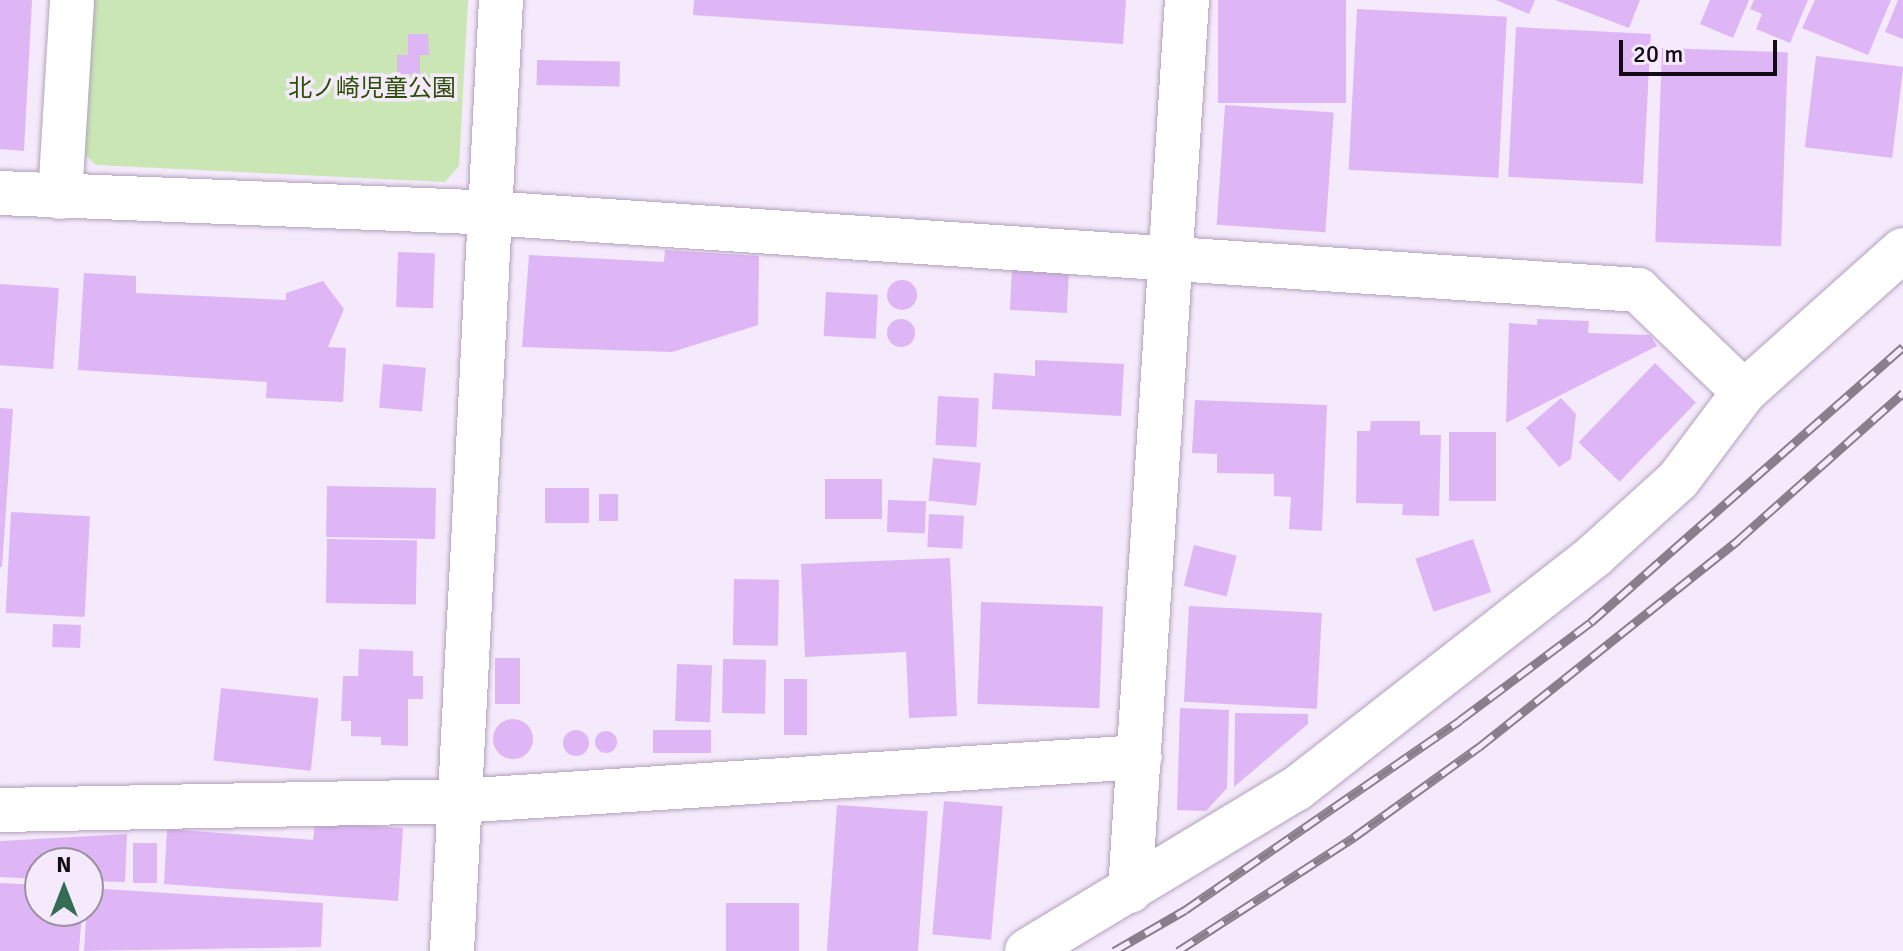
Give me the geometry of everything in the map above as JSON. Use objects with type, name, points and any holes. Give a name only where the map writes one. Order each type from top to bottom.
[{"type":"street","points":[[60,197],[72,0]]},
{"type":"street","points":[[452,951],[501,0]]},
{"type":"street","points":[[1130,891],[1173,261],[1187,0]]},
{"type":"street","points":[[0,193],[488,213],[1638,290],[1744,392]]},
{"type":"street","points":[[1027,951],[1296,789],[1595,555],[1678,480],[1744,392],[1903,250]]},
{"type":"street","points":[[0,810],[458,801],[1140,757]]},
{"type":"green space","name":"北ノ崎児童公園","points":[[85,0],[468,0],[459,166],[445,182],[96,165],[77,148]]},
{"type":"building","points":[[0,0],[32,0],[24,151],[0,149]]},
{"type":"building","points":[[694,0],[1126,0],[1123,44],[693,15]]},
{"type":"building","points":[[1218,0],[1346,0],[1346,103],[1218,103]]},
{"type":"building","points":[[1496,0],[1535,0],[1529,14]]},
{"type":"building","points":[[1555,0],[1640,0],[1629,28]]},
{"type":"building","points":[[1710,0],[1749,0],[1733,38],[1700,24]]},
{"type":"building","points":[[1754,0],[1808,0],[1790,43],[1756,29],[1762,14],[1750,9]]},
{"type":"building","points":[[1815,0],[1891,0],[1868,55],[1802,28]]},
{"type":"building","points":[[1898,0],[1903,0],[1903,39],[1885,32]]},
{"type":"building","points":[[1357,9],[1507,17],[1498,178],[1349,170]]},
{"type":"building","points":[[1516,27],[1651,34],[1643,184],[1508,177]]},
{"type":"building","points":[[408,34],[428,34],[429,55],[420,55],[420,74],[397,75],[397,55],[408,55]]},
{"type":"building","points":[[1662,48],[1788,52],[1781,246],[1655,242]]},
{"type":"building","points":[[1816,56],[1903,67],[1892,158],[1805,147]]},
{"type":"building","points":[[537,60],[620,61],[620,86],[537,85]]},
{"type":"building","points":[[1225,105],[1334,113],[1325,232],[1217,225]]},
{"type":"building","points":[[665,250],[759,256],[758,325],[672,352],[522,347],[529,255],[664,262]]},
{"type":"building","points":[[398,252],[435,253],[433,308],[396,307]]},
{"type":"building","points":[[1012,269],[1069,272],[1067,313],[1010,310]]},
{"type":"building","points":[[84,273],[136,276],[136,293],[286,300],[286,293],[323,281],[344,309],[328,347],[346,348],[343,402],[266,398],[267,382],[78,370]]},
{"type":"building","points":[[902,280],[913,284],[917,295],[913,306],[902,310],[891,306],[887,295],[891,284]]},
{"type":"building","points":[[0,284],[59,288],[53,369],[0,365]]},
{"type":"building","points":[[826,292],[878,295],[876,339],[824,336]]},
{"type":"building","points":[[901,319],[911,323],[915,333],[911,343],[901,347],[891,343],[887,333],[891,323]]},
{"type":"building","points":[[1537,319],[1589,321],[1588,333],[1650,335],[1657,346],[1506,423],[1509,323],[1537,325]]},
{"type":"building","points":[[1035,360],[1124,364],[1121,416],[992,409],[994,373],[1035,376]]},
{"type":"building","points":[[1655,363],[1696,403],[1620,482],[1579,442]]},
{"type":"building","points":[[383,364],[426,368],[422,412],[379,408]]},
{"type":"building","points":[[938,396],[979,398],[976,447],[935,445]]},
{"type":"building","points":[[1561,398],[1576,414],[1571,459],[1559,467],[1526,428]]},
{"type":"building","points":[[1195,400],[1327,405],[1322,531],[1289,529],[1291,497],[1274,496],[1274,474],[1217,473],[1217,454],[1192,453]]},
{"type":"building","points":[[0,408],[13,409],[2,567],[0,567]]},
{"type":"building","points":[[1371,421],[1420,421],[1420,435],[1441,435],[1439,516],[1402,515],[1403,504],[1356,503],[1357,431],[1370,431]]},
{"type":"building","points":[[1449,432],[1496,432],[1496,501],[1449,501]]},
{"type":"building","points":[[933,458],[981,463],[976,506],[929,501]]},
{"type":"building","points":[[825,479],[882,479],[882,519],[825,519]]},
{"type":"building","points":[[327,486],[436,488],[435,539],[326,537]]},
{"type":"building","points":[[545,488],[589,488],[589,523],[545,523]]},
{"type":"building","points":[[599,494],[618,494],[618,521],[599,521]]},
{"type":"building","points":[[888,500],[926,501],[925,533],[887,532]]},
{"type":"building","points":[[11,512],[90,516],[85,617],[6,613]]},
{"type":"building","points":[[929,514],[964,516],[962,549],[927,547]]},
{"type":"building","points":[[327,539],[417,541],[416,605],[326,603]]},
{"type":"building","points":[[1473,539],[1491,592],[1434,612],[1415,559]]},
{"type":"building","points":[[1194,545],[1237,556],[1227,596],[1184,586]]},
{"type":"building","points":[[950,558],[957,716],[909,718],[906,652],[805,657],[801,564]]},
{"type":"building","points":[[734,579],[779,580],[778,646],[733,645]]},
{"type":"building","points":[[981,602],[1103,606],[1099,708],[977,704]]},
{"type":"building","points":[[1189,606],[1322,613],[1317,709],[1184,702]]},
{"type":"building","points":[[53,624],[81,625],[80,648],[52,647]]},
{"type":"building","points":[[359,649],[413,651],[413,676],[423,676],[423,699],[408,699],[408,746],[381,745],[381,737],[351,736],[351,721],[341,721],[343,676],[358,676]]},
{"type":"building","points":[[495,658],[520,658],[520,704],[495,704]]},
{"type":"building","points":[[723,659],[766,660],[765,714],[722,713]]},
{"type":"building","points":[[677,664],[712,665],[710,722],[675,721]]},
{"type":"building","points":[[784,679],[807,679],[807,735],[784,735]]},
{"type":"building","points":[[221,688],[318,698],[311,771],[213,761]]},
{"type":"building","points":[[1180,708],[1229,710],[1227,788],[1206,811],[1177,810]]},
{"type":"building","points":[[1235,713],[1308,714],[1308,724],[1234,787]]},
{"type":"building","points":[[513,719],[527,725],[533,739],[527,753],[513,759],[499,753],[493,739],[499,725]]},
{"type":"building","points":[[576,730],[585,734],[589,743],[585,752],[576,756],[567,752],[563,743],[567,734]]},
{"type":"building","points":[[653,730],[711,730],[711,753],[653,753]]},
{"type":"building","points":[[606,731],[614,734],[617,742],[614,750],[606,753],[598,750],[595,742],[598,734]]},
{"type":"building","points":[[944,801],[1003,806],[991,940],[932,934]]},
{"type":"building","points":[[837,805],[928,811],[918,951],[827,951]]},
{"type":"building","points":[[315,822],[403,828],[398,901],[164,884],[167,829],[313,840]]},
{"type":"building","points":[[127,834],[125,882],[104,881],[104,847],[24,847],[24,878],[0,877],[0,841]]},
{"type":"building","points":[[133,843],[157,843],[157,883],[133,883]]},
{"type":"building","points":[[0,883],[24,884],[24,927],[81,927],[79,951],[0,951]]},
{"type":"building","points":[[104,889],[323,903],[321,947],[84,951],[86,927],[104,927]]},
{"type":"building","points":[[726,903],[799,903],[799,951],[726,951]]},
{"type":"railway","points":[[1114,951],[1185,910],[1460,720],[1591,622],[1903,347]]},
{"type":"railway","points":[[1178,951],[1354,837],[1479,747],[1738,540],[1903,393]]}]
